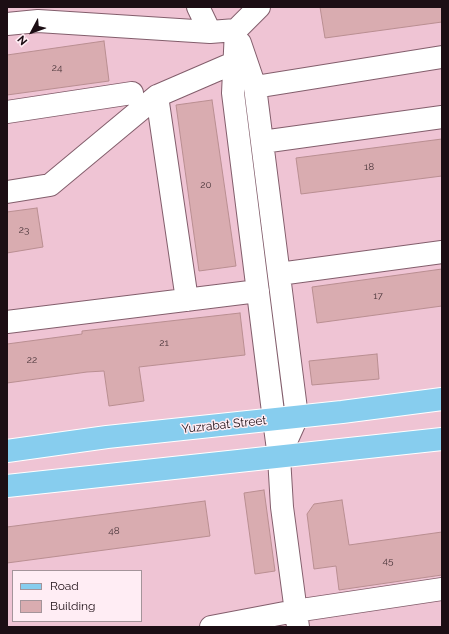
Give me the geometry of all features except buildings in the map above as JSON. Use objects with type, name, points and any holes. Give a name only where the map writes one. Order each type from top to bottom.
[{"type":"main road","name":"Yuzrabat Street","points":[[7,451],[107,437],[274,420],[442,399]]},
{"type":"main road","points":[[7,486],[442,439]]},
{"type":"street","points":[[198,7],[210,32]]},
{"type":"street","points":[[7,24],[38,21],[210,32],[236,30],[259,7]]},
{"type":"street","points":[[236,30],[240,61],[233,93],[279,457],[282,507],[297,619]]},
{"type":"street","points":[[255,87],[442,57]]},
{"type":"street","points":[[240,61],[255,87],[297,417],[279,457]]},
{"type":"street","points":[[7,192],[50,185],[158,96],[240,61]]},
{"type":"street","points":[[7,112],[132,93]]},
{"type":"street","points":[[158,96],[187,300]]},
{"type":"street","points":[[262,142],[442,117]]},
{"type":"street","points":[[279,274],[442,252]]},
{"type":"street","points":[[7,322],[258,291]]},
{"type":"street","points":[[211,627],[297,619],[442,589]]}]
